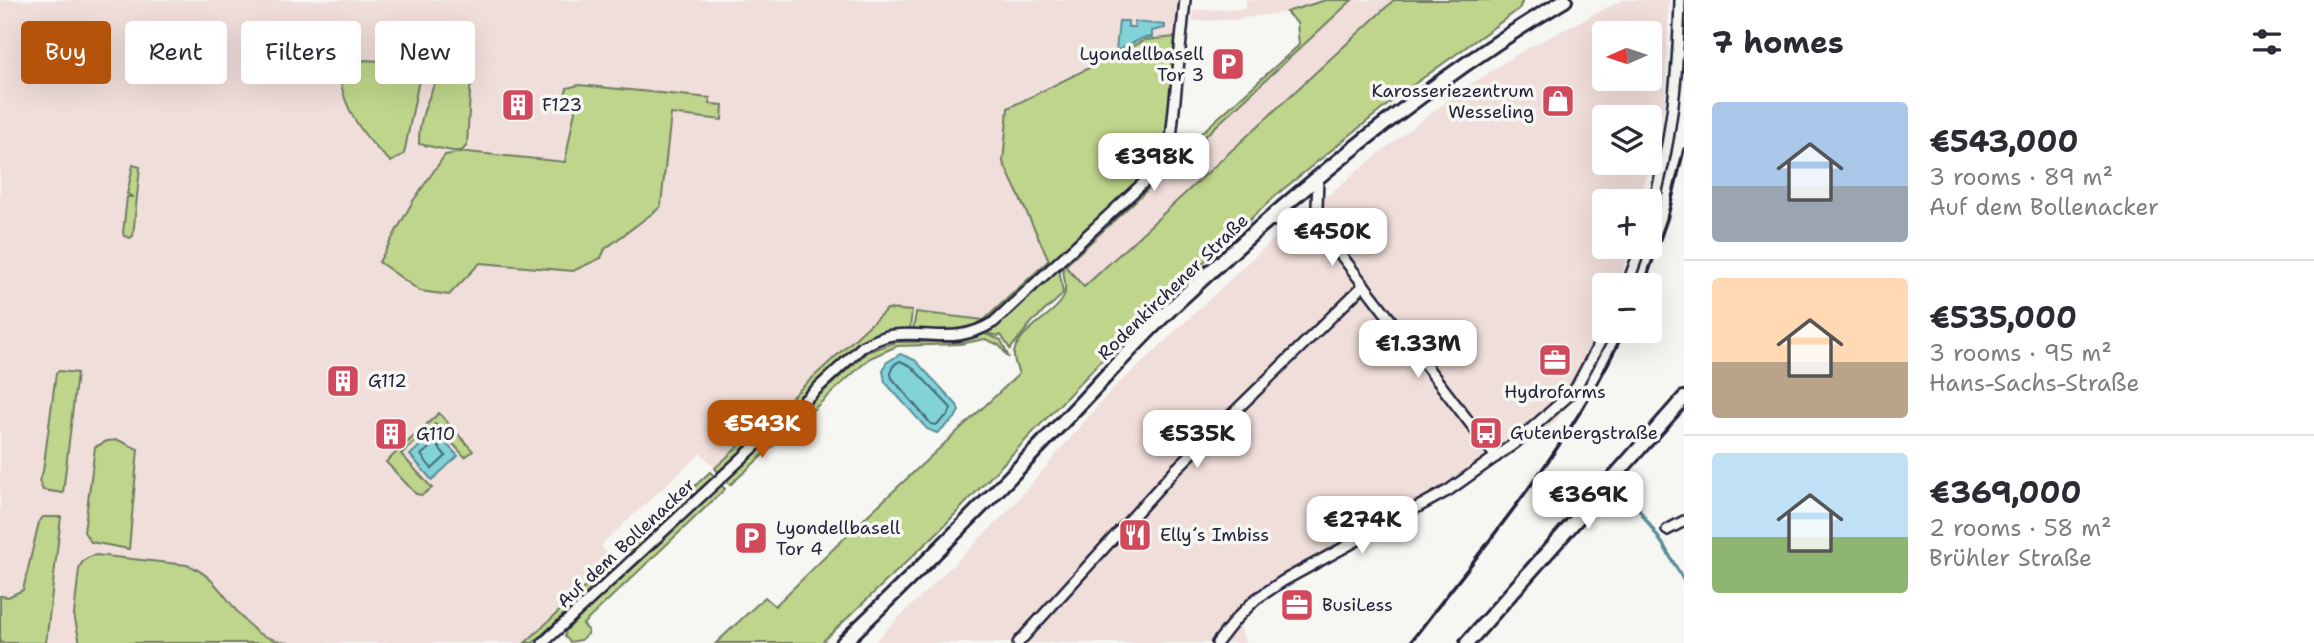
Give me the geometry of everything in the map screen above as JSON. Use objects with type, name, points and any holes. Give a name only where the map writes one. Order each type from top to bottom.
[{"type":"main road","points":[[1538,16],[1539,0]]},
{"type":"main road","name":"Rodenkirchener Straße","points":[[843,643],[948,542],[1180,300],[1269,220],[1411,104],[1565,0]]},
{"type":"main road","points":[[1467,643],[1684,398]]},
{"type":"street","name":"Auf dem Bollenacker","points":[[543,643],[863,346],[893,335],[964,336],[987,326],[1169,159],[1185,0]]},
{"type":"street","points":[[1658,189],[1673,113],[1679,53],[1680,0]]},
{"type":"street","points":[[1318,178],[1317,207],[1324,233],[1496,457]]},
{"type":"street","points":[[1269,220],[1297,223],[1324,233]]},
{"type":"street","points":[[1018,643],[1176,469],[1364,285]]},
{"type":"street","points":[[1217,643],[1256,599],[1283,581],[1448,490],[1539,424],[1574,391],[1600,343]]},
{"type":"street","points":[[1667,530],[1684,521]]},
{"type":"shaded area","points":[[0,0],[1180,0],[1175,37],[1145,40],[1008,108],[1003,162],[1049,260],[984,320],[887,309],[715,468],[701,453],[604,542],[601,547],[609,555],[589,575],[594,580],[525,643],[0,643]]},
{"type":"shaded area","points":[[1246,0],[1326,0],[1286,12],[1231,20],[1193,21],[1193,10],[1245,9]]},
{"type":"shaded area","points":[[1352,0],[1394,0],[1084,288],[1065,266]]},
{"type":"shaded area","points":[[1622,0],[1669,0],[1665,104],[1662,116],[1662,105],[1592,105],[1592,175],[1647,175],[1643,189],[1592,189],[1592,259],[1625,259],[1622,273],[1592,273],[1592,343],[1606,343],[1583,388],[1551,426],[1459,491],[1271,593],[1239,621],[1245,643],[873,643],[1010,509],[1111,390],[1279,235],[1456,94],[1524,50]]},
{"type":"green space","points":[[1326,0],[1352,0],[1065,266],[1084,287],[1394,0],[1523,0],[1519,9],[1402,93],[1281,191],[1122,339],[939,531],[821,643],[716,643],[765,597],[775,606],[1019,374],[1014,355],[1017,344],[1060,303],[1065,289],[1063,264],[1174,161],[1179,146],[1188,145],[1299,45],[1297,23],[1286,12]]},
{"type":"green space","points":[[1175,37],[1165,148],[1159,161],[989,318],[980,323],[962,328],[913,330],[916,312],[984,320],[1049,260],[1003,162],[1008,108],[1145,40]]},
{"type":"green space","points":[[361,61],[375,61],[375,84],[418,84],[404,154],[391,162],[358,124],[342,90],[341,84],[361,84]]},
{"type":"green space","points":[[435,84],[470,84],[467,145],[462,151],[419,144],[422,117]]},
{"type":"green space","points":[[579,85],[710,98],[710,104],[723,105],[722,120],[671,114],[661,205],[605,249],[601,258],[573,271],[480,263],[449,295],[420,291],[379,262],[413,201],[445,155],[467,152],[565,162],[576,105],[565,96],[567,88]]},
{"type":"green space","points":[[133,165],[140,167],[133,236],[130,238],[123,233],[127,197],[133,197],[127,194]]},
{"type":"green space","points":[[1059,268],[1063,293],[1032,322],[1010,349],[1001,335],[986,333],[998,325]]},
{"type":"green space","points":[[887,309],[912,311],[910,329],[878,332],[860,341],[718,472],[715,468]]},
{"type":"green space","points":[[985,334],[1001,340],[1009,358],[999,345],[985,339],[960,344],[897,346],[870,358],[730,485],[726,480],[867,352],[896,342],[959,342]]},
{"type":"green space","points":[[56,373],[77,373],[63,493],[43,490],[39,481],[43,471]]},
{"type":"green space","points":[[439,413],[473,451],[465,457],[435,424],[401,454],[432,488],[422,495],[416,494],[386,462]]},
{"type":"green space","points":[[118,440],[138,449],[129,549],[91,542],[84,532],[95,447],[107,441]]},
{"type":"green space","points":[[710,472],[714,476],[629,554],[619,551],[634,537],[637,540]]},
{"type":"green space","points":[[721,485],[725,489],[583,624],[588,634],[581,640],[570,642],[565,637],[566,628]]},
{"type":"green space","points":[[43,517],[61,517],[46,643],[0,643],[0,596],[8,597],[23,590],[39,522]]},
{"type":"green space","points":[[96,555],[187,565],[198,570],[217,586],[258,633],[290,643],[80,643],[74,615],[79,569],[85,559]]},
{"type":"green space","points":[[613,566],[612,570],[533,643],[525,643],[593,580],[592,576]]},
{"type":"water","points":[[1119,21],[1128,21],[1128,27],[1135,27],[1135,22],[1165,25],[1165,28],[1152,31],[1152,37],[1143,38],[1116,51]]},
{"type":"water","points":[[900,354],[915,360],[957,405],[959,411],[955,418],[937,433],[927,429],[885,382],[883,371],[886,363]]},
{"type":"water","points":[[435,432],[458,456],[432,480],[410,455]]},
{"type":"waterway","points":[[1623,486],[1684,581]]},
{"type":"railway","points":[[1648,273],[1667,219],[1684,149]]},
{"type":"railway","points":[[1410,643],[1526,493],[1579,414],[1618,343]]},
{"type":"place","name":"Lyondellbasell Tor 3","points":[[1228,64]]},
{"type":"place","name":"Karosseriezentrum Wesseling","points":[[1558,101]]},
{"type":"place","name":"F123","points":[[518,105]]},
{"type":"place","name":"Hydrofarms","points":[[1555,360]]},
{"type":"place","name":"G112","points":[[343,381]]},
{"type":"place","name":"Gutenbergstraße","points":[[1486,433]]},
{"type":"place","name":"G110","points":[[391,434]]},
{"type":"place","name":"Elly´s Imbiss","points":[[1135,535]]},
{"type":"place","name":"Lyondellbasell Tor 4","points":[[751,538]]},
{"type":"place","name":"BusiLess","points":[[1297,605]]}]
